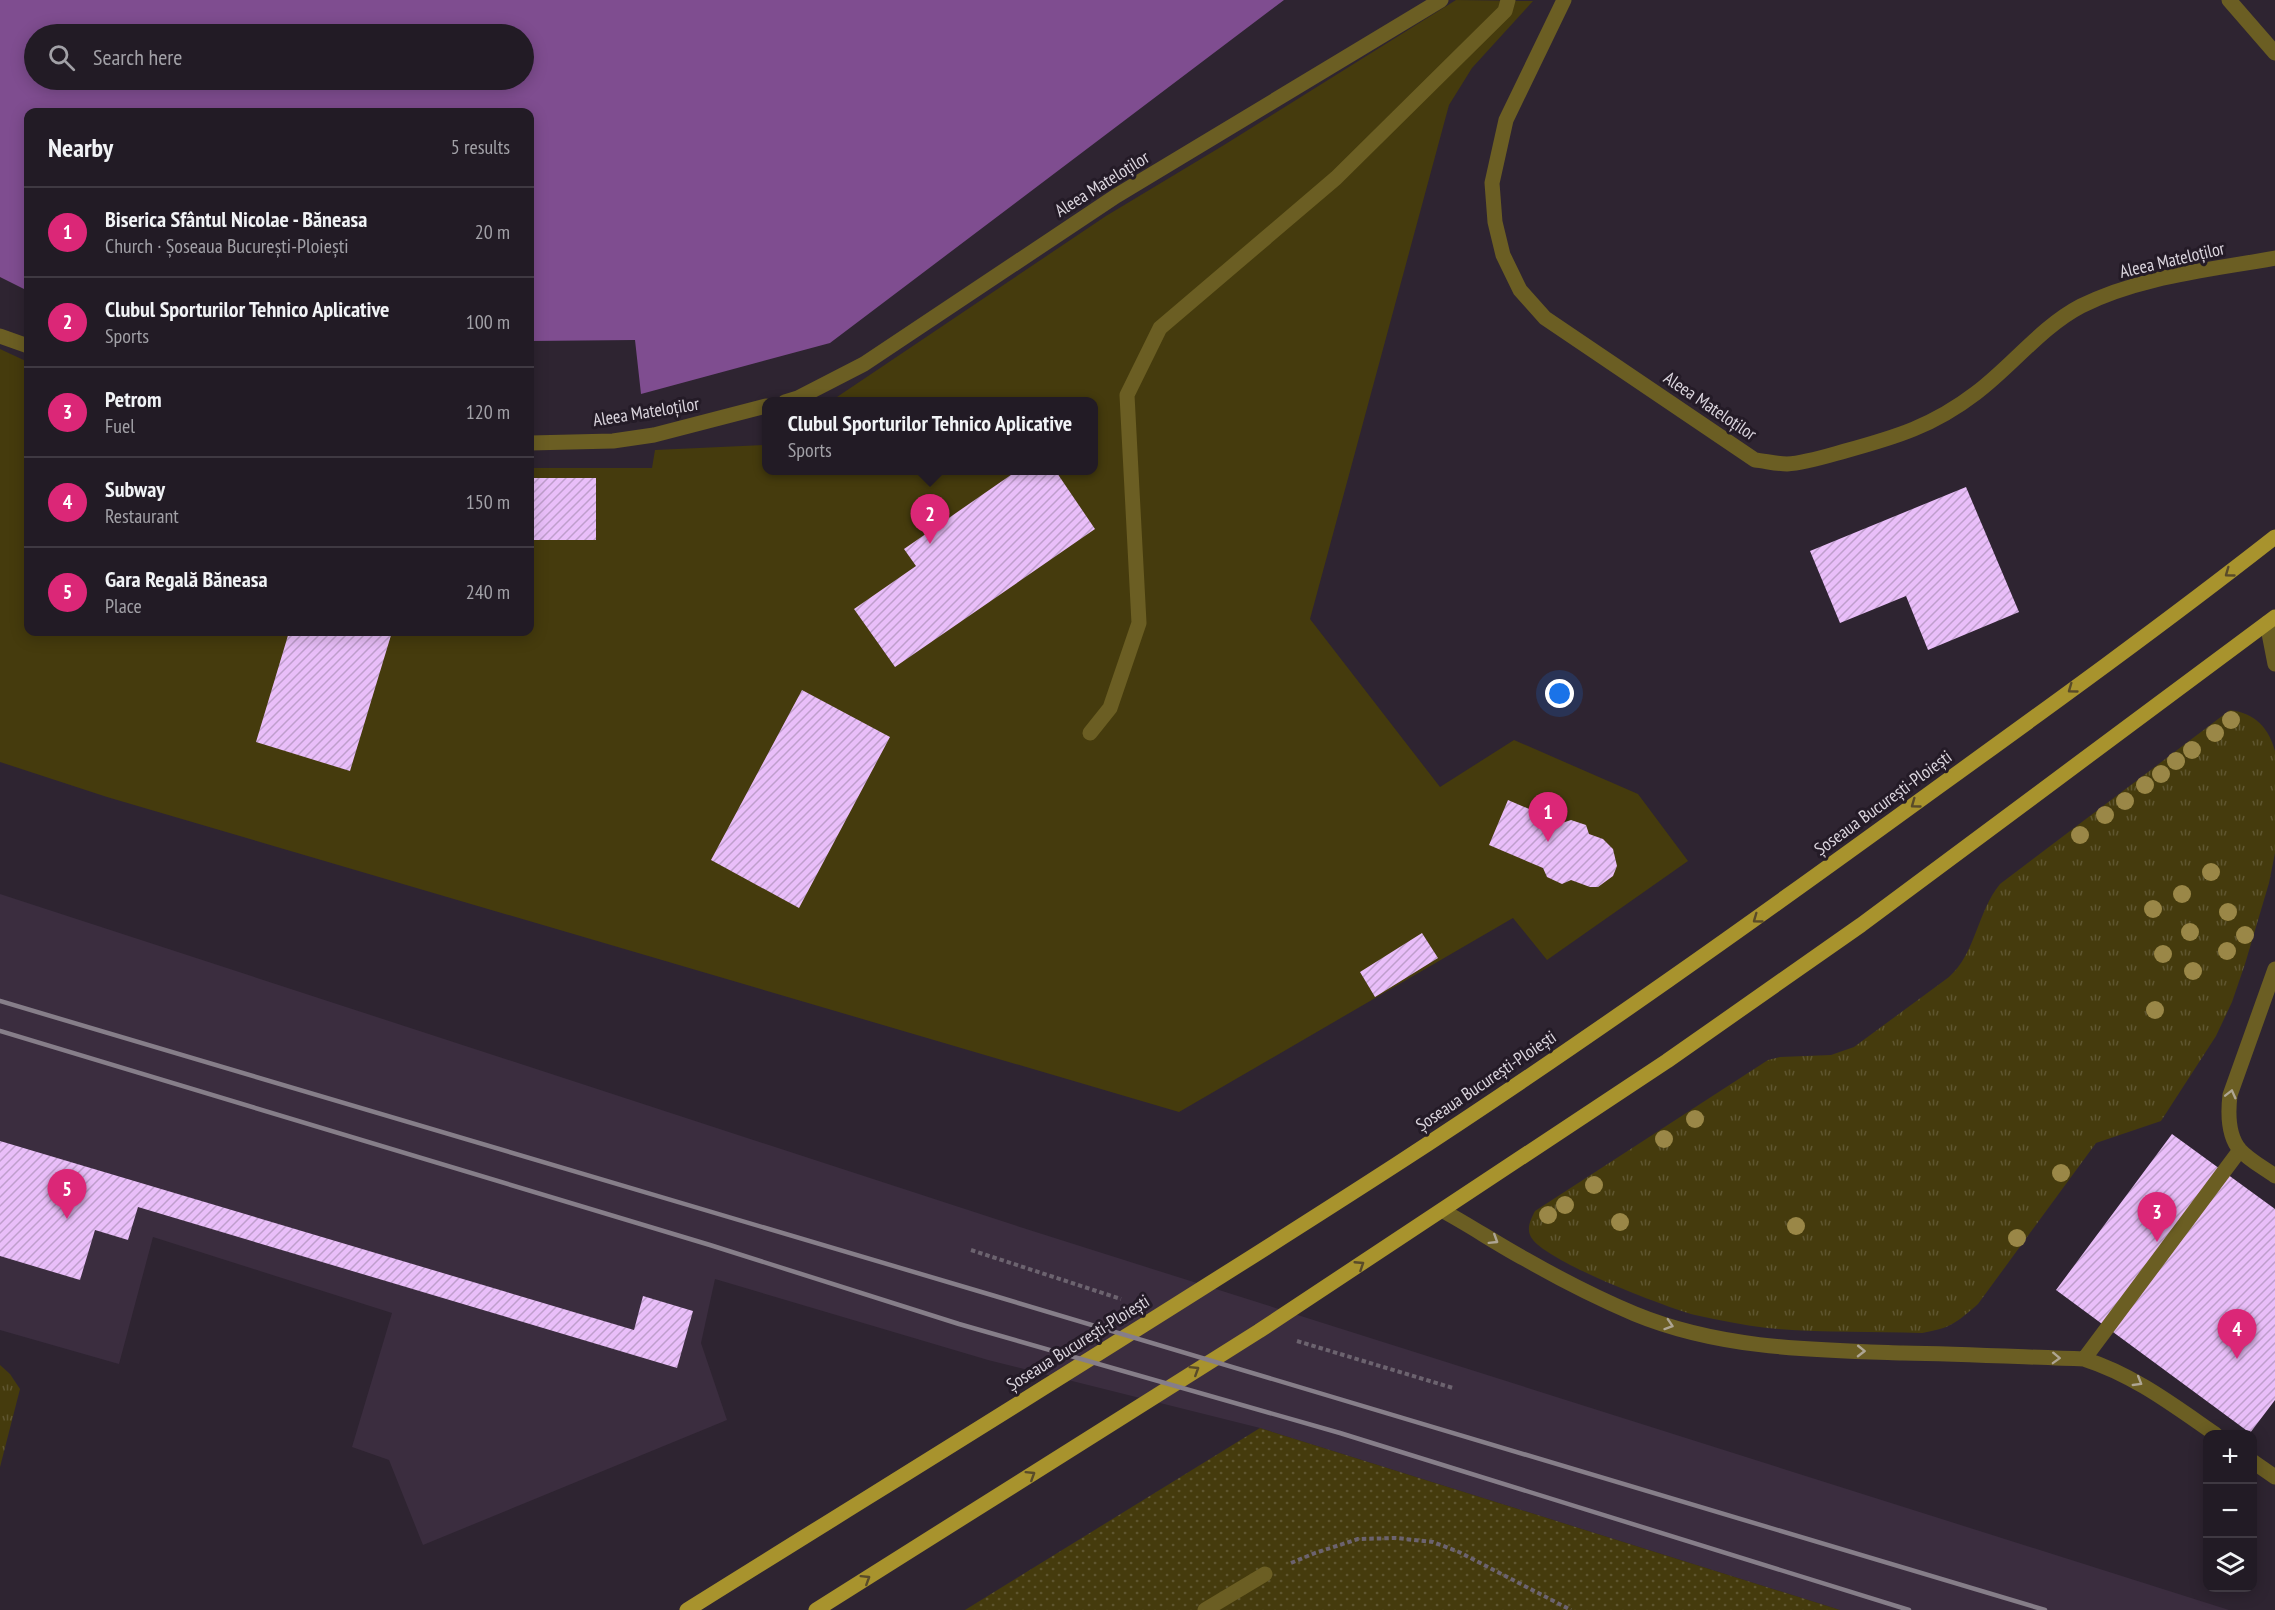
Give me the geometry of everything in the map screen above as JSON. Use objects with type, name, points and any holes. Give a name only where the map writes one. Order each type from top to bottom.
[{"type":"main road","name":"Șoseaua București-Ploiești","points":[[687,1610],[1205,1287],[1461,1121],[1731,938],[1995,746],[2275,537]]},
{"type":"main road","points":[[816,1610],[1259,1331],[1443,1211],[1766,993],[2271,620]]},
{"type":"lane","name":"Aleea Mateloților","points":[[800,397],[864,364],[1116,196],[1441,0]]},
{"type":"lane","points":[[1090,733],[1110,708],[1139,623],[1127,395],[1160,328],[1335,178],[1505,11],[1508,0]]},
{"type":"lane","name":"Aleea Mateloților","points":[[1564,0],[1506,120],[1499,147],[1492,183],[1495,222],[1503,255],[1520,290],[1545,318],[1755,460],[1786,464],[1832,455],[1894,438],[1936,421],[1976,393],[2050,327],[2080,307],[2160,279],[2275,258]]},
{"type":"lane","points":[[2229,0],[2275,53]]},
{"type":"lane","points":[[0,336],[24,345]]},
{"type":"lane","name":"Aleea Mateloților","points":[[534,443],[613,441],[689,428],[762,407]]},
{"type":"lane","points":[[2271,620],[2275,664]]},
{"type":"lane","points":[[2275,969],[2230,1095],[2228,1110],[2231,1130],[2240,1150],[2275,1176]]},
{"type":"lane","points":[[2084,1359],[2240,1150]]},
{"type":"lane","points":[[1443,1211],[1525,1259],[1636,1314],[1692,1332],[1740,1343],[1808,1350],[2084,1359],[2133,1378],[2209,1430]]},
{"type":"lane","points":[[2257,1464],[2275,1477]]},
{"type":"lane","points":[[1205,1610],[1265,1574]]},
{"type":"path","points":[[971,1250],[1121,1299]]},
{"type":"path","points":[[1259,1331],[1453,1388]]},
{"type":"path","points":[[1265,1574],[1315,1553],[1358,1539],[1396,1538],[1433,1542],[1459,1552],[1571,1610]]},
{"type":"shaded area","points":[[0,0],[1284,0],[830,343],[641,394],[635,340],[534,341],[534,108],[24,108],[24,289],[0,277]]},
{"type":"shaded area","points":[[0,894],[1020,1227],[2229,1610],[1840,1610],[1260,1428],[988,1360],[715,1279],[701,1343],[727,1420],[423,1545],[389,1460],[352,1447],[392,1313],[153,1237],[119,1364],[0,1330]]},
{"type":"green space","points":[[1456,0],[1533,1],[1472,68],[1449,105],[1310,619],[1440,787],[1514,740],[1638,794],[1688,861],[1547,960],[1513,918],[1179,1112],[107,797],[0,762],[0,349],[24,360],[24,636],[534,636],[534,468],[652,468],[655,450],[762,445],[762,475],[1098,475],[1098,397],[837,397],[1106,216]]},
{"type":"green space","points":[[2230,710],[2247,714],[2260,723],[2269,735],[2275,751],[2275,853],[2269,883],[2232,1002],[2216,1036],[2161,1121],[2096,1143],[1978,1304],[1958,1320],[1947,1327],[1922,1333],[1786,1330],[1722,1321],[1680,1310],[1607,1282],[1558,1258],[1531,1237],[1529,1227],[1535,1211],[1768,1060],[1780,1057],[1831,1055],[1854,1047],[1949,977],[1965,956],[1986,907],[2000,884]]},
{"type":"green space","points":[[0,1365],[10,1374],[20,1389],[0,1467]]},
{"type":"green space","points":[[1260,1428],[1840,1610],[965,1610]]},
{"type":"building","points":[[1011,475],[1058,475],[1095,529],[895,667],[854,609],[916,566],[904,549]]},
{"type":"building","points":[[534,478],[596,478],[596,540],[534,540]]},
{"type":"building","points":[[1966,487],[2019,612],[1928,650],[1906,596],[1840,623],[1810,551]]},
{"type":"building","points":[[288,636],[391,636],[350,771],[256,742]]},
{"type":"building","points":[[802,690],[890,737],[799,908],[711,860]]},
{"type":"building","points":[[1508,800],[1562,823],[1571,820],[1586,825],[1589,834],[1603,839],[1613,849],[1617,866],[1613,876],[1598,887],[1590,887],[1571,880],[1562,884],[1547,877],[1543,868],[1489,845]]},
{"type":"building","points":[[1422,933],[1438,958],[1375,997],[1360,972]]},
{"type":"building","points":[[2172,1134],[2275,1209],[2275,1400],[2252,1430],[2246,1430],[2056,1290]]},
{"type":"building","points":[[0,1141],[634,1330],[643,1296],[693,1311],[677,1368],[138,1207],[128,1240],[95,1230],[80,1280],[0,1256]]},
{"type":"railway","points":[[0,1001],[2045,1610]]},
{"type":"railway","points":[[0,1031],[710,1245],[959,1324],[1340,1433],[1909,1610]]},
{"type":"place","name":"Clubul Sporturilor Tehnico Aplicative","points":[[930,544]]},
{"type":"place","name":"Biserica Sfântul Nicolae - Băneasa","points":[[1548,842]]},
{"type":"place","name":"Gara Regală Băneasa","points":[[67,1219]]},
{"type":"place","name":"Petrom","points":[[2157,1242]]},
{"type":"place","name":"Subway","points":[[2237,1359]]}]
